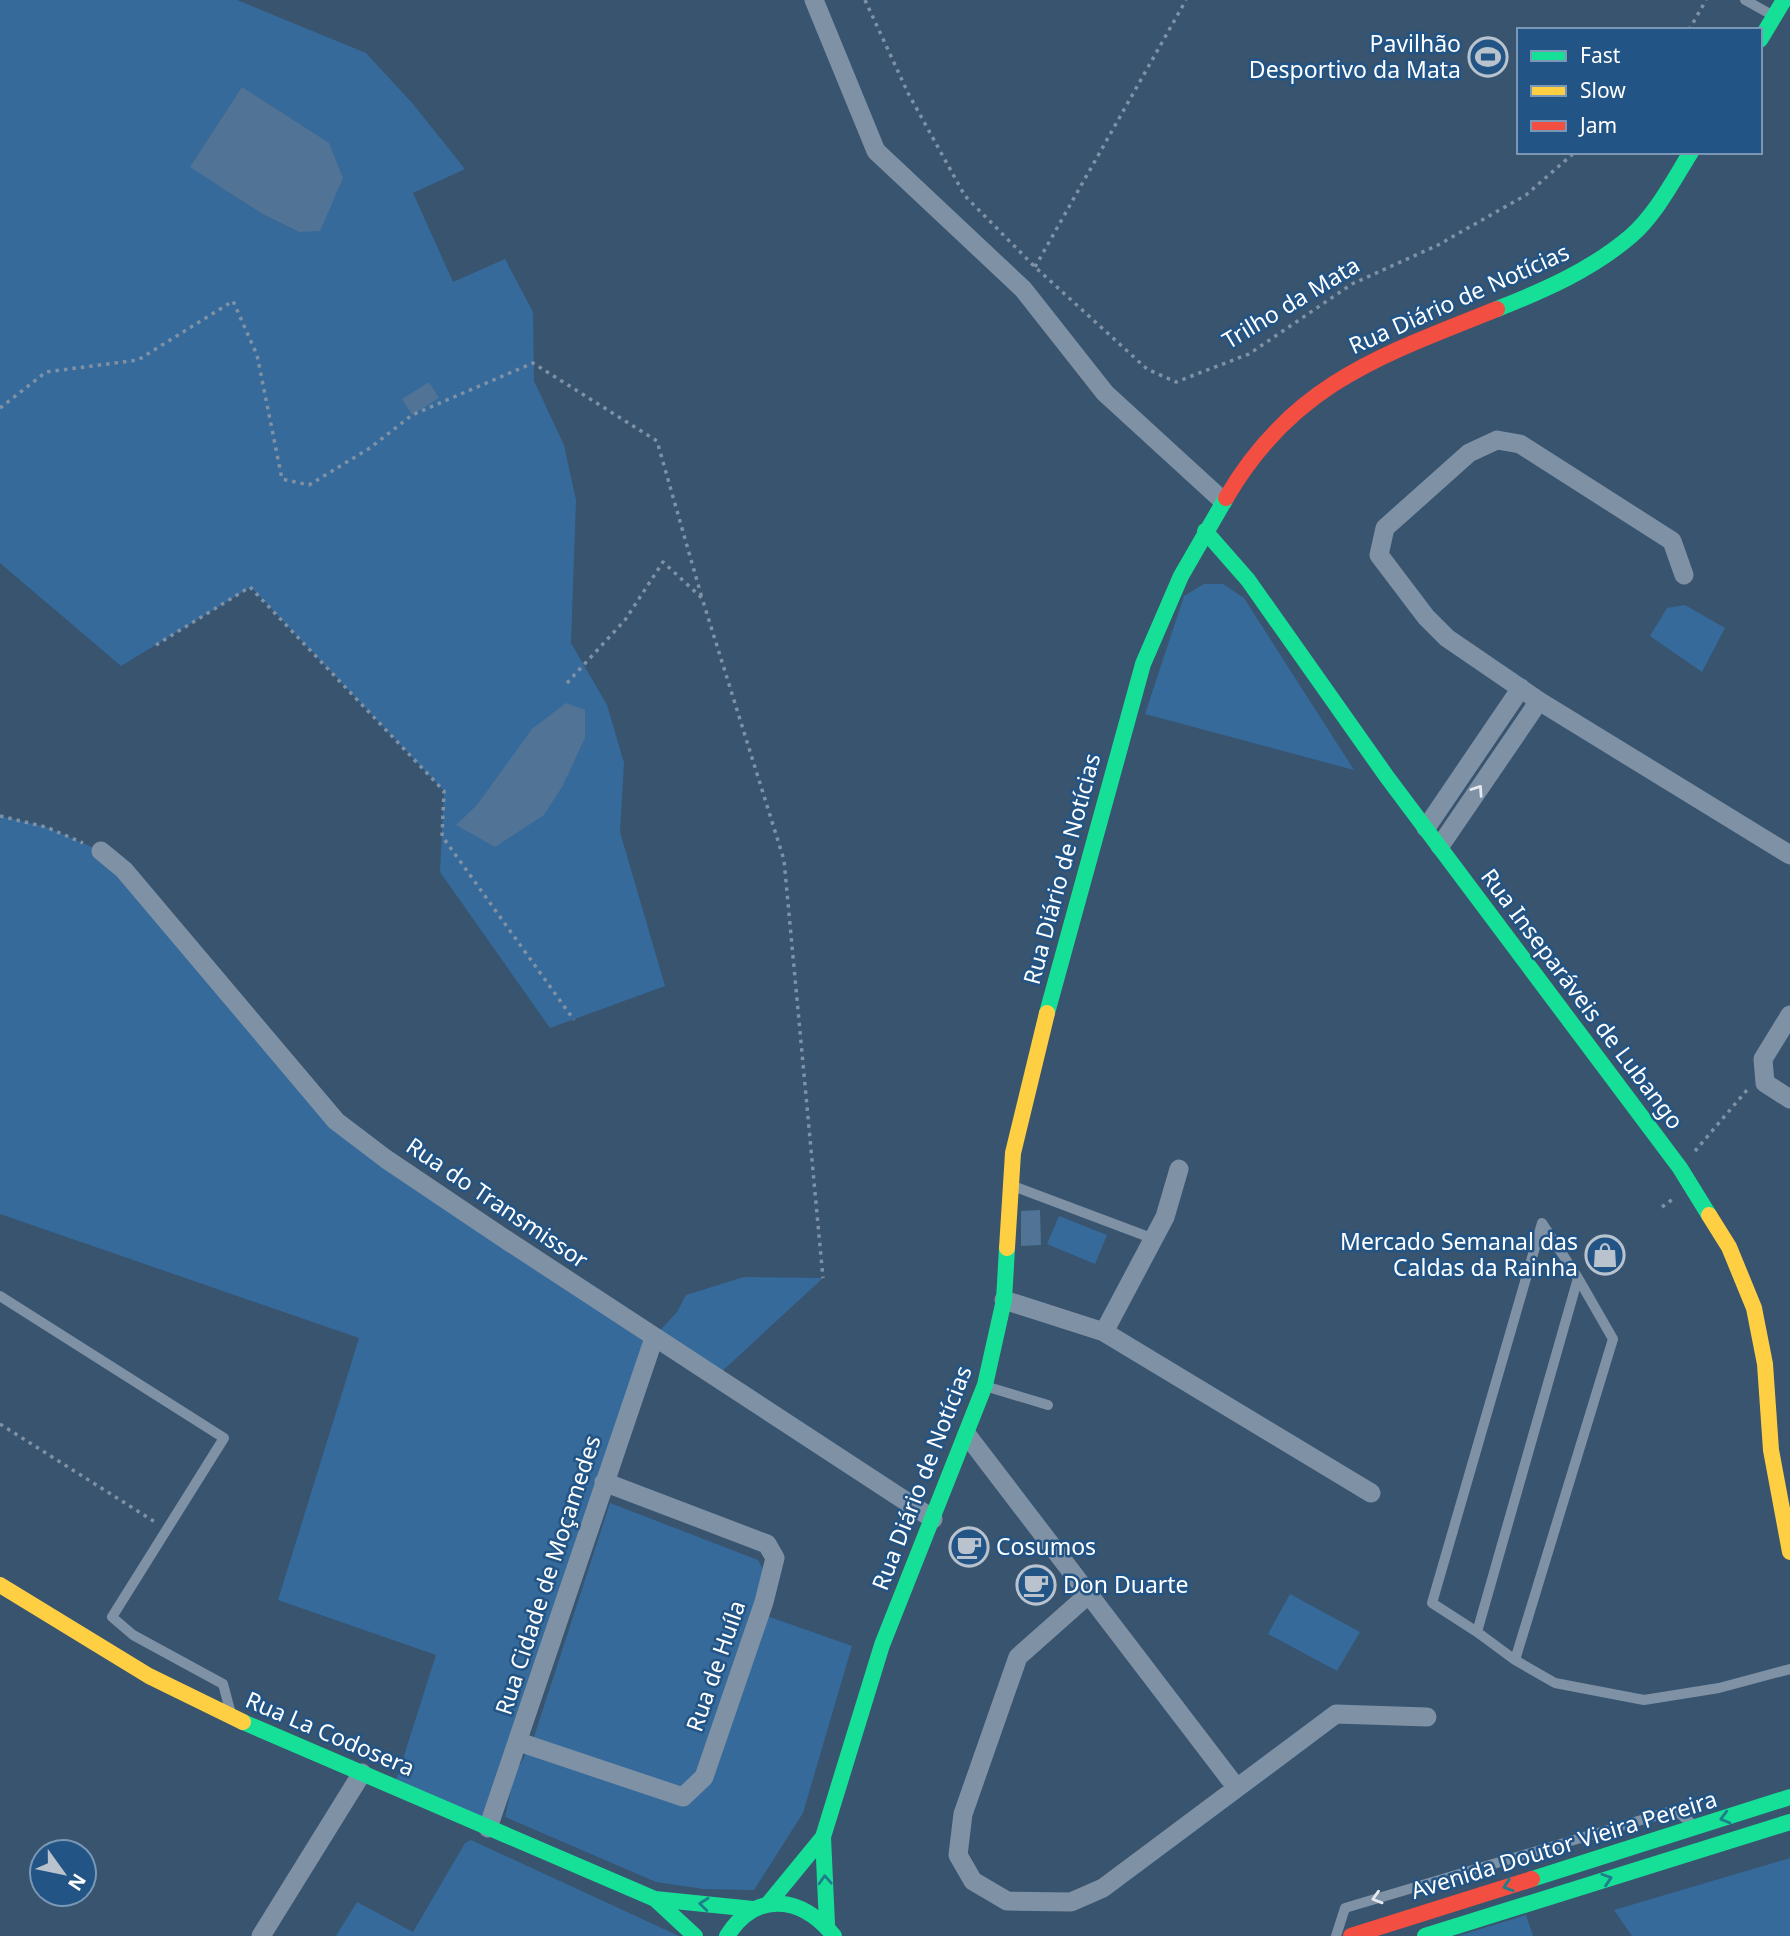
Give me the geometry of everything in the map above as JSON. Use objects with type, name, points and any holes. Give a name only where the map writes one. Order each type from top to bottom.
[{"type":"main road","points":[[1762,37],[1784,0]]},
{"type":"main road","name":"Rua Diário de Notícias","points":[[823,1837],[882,1645],[985,1385],[1004,1300],[1013,1153],[1043,1027],[1139,675],[1160,619],[1205,531],[1223,501],[1275,431],[1303,403],[1336,381],[1424,336],[1563,283],[1621,243],[1655,209],[1690,154]]},
{"type":"main road","name":"Rua Inseparáveis de Lubango","points":[[1205,531],[1248,580],[1332,702],[1680,1168],[1729,1247],[1754,1308],[1761,1336],[1771,1450],[1790,1552]]},
{"type":"main road","name":"Rua La Codosera","points":[[0,1585],[149,1676],[232,1717],[655,1899],[800,1906],[830,1930]]},
{"type":"main road","name":"Avenida Doutor Vieira Pereira","points":[[1351,1936],[1790,1797]]},
{"type":"main road","name":"Avenida Doutor Vieira Pereira","points":[[1425,1936],[1790,1822]]},
{"type":"main road","points":[[727,1936],[740,1918],[761,1906],[823,1837]]},
{"type":"main road","points":[[823,1837],[830,1930]]},
{"type":"main road","name":"Rua La Codosera","points":[[655,1899],[695,1936]]},
{"type":"street","points":[[814,0],[876,151],[1023,289],[1105,393],[1223,501]]},
{"type":"street","points":[[1684,575],[1672,541],[1520,444],[1497,440],[1469,453],[1385,528],[1379,555],[1426,617],[1447,638],[1539,701],[1790,855]]},
{"type":"street","points":[[1426,828],[1521,688]]},
{"type":"street","points":[[1440,846],[1539,701]]},
{"type":"street","name":"Rua do Transmissor","points":[[101,851],[124,870],[336,1121],[386,1159],[654,1338],[718,1375],[933,1519]]},
{"type":"street","points":[[1790,1015],[1763,1059],[1765,1083],[1790,1099]]},
{"type":"street","points":[[1104,1332],[1165,1217],[1179,1169]]},
{"type":"street","points":[[1004,1300],[1104,1332],[1371,1493]]},
{"type":"street","name":"Rua Cidade de Moçamedes","points":[[488,1828],[654,1338]]},
{"type":"street","points":[[967,1435],[1236,1787]]},
{"type":"street","name":"Rua de Huíla","points":[[519,1742],[683,1797],[704,1777],[764,1602],[775,1558],[767,1544],[604,1482]]},
{"type":"street","points":[[1089,1594],[1018,1657],[963,1814],[958,1855],[973,1881],[1007,1901],[1071,1902],[1103,1888],[1336,1714],[1427,1717]]},
{"type":"street","points":[[261,1936],[362,1773]]},
{"type":"lane","points":[[1745,0],[1774,16]]},
{"type":"lane","points":[[1009,1184],[1154,1239]]},
{"type":"lane","points":[[1515,1660],[1613,1339],[1542,1223],[1432,1603],[1515,1660],[1555,1683],[1644,1700],[1719,1688],[1790,1669]]},
{"type":"lane","points":[[1476,1632],[1578,1278]]},
{"type":"lane","points":[[0,1296],[224,1438],[112,1617],[133,1635],[223,1684],[232,1717]]},
{"type":"lane","points":[[985,1385],[1048,1405]]},
{"type":"lane","points":[[1336,1936],[1345,1908],[1675,1810],[1696,1826]]},
{"type":"path","name":"Trilho da Mata","points":[[865,0],[908,93],[965,196],[1035,267],[1147,369],[1176,382],[1249,354],[1352,284],[1438,245],[1526,195],[1573,154]]},
{"type":"path","points":[[1035,267],[1185,0]]},
{"type":"path","points":[[1690,28],[1706,0]]},
{"type":"path","points":[[0,408],[46,372],[138,360],[233,301],[257,355],[282,479],[309,485],[370,449],[412,415],[533,363],[657,441],[702,598],[784,860],[823,1278]]},
{"type":"path","points":[[568,683],[625,620],[663,562],[702,598]]},
{"type":"path","points":[[156,645],[250,587],[444,791],[442,836],[574,1020]]},
{"type":"path","points":[[0,816],[46,827],[101,851]]},
{"type":"path","points":[[1708,1136],[1763,1071]]},
{"type":"path","points":[[0,1424],[166,1529]]},
{"type":"shaded area","points":[[0,0],[237,0],[366,53],[413,104],[465,169],[413,193],[453,282],[505,259],[533,312],[534,381],[564,445],[576,500],[571,643],[607,705],[624,763],[620,832],[665,986],[550,1028],[440,872],[444,791],[251,587],[121,666],[0,563]],"holes":[[[191,167],[299,232],[262,214]]]},
{"type":"shaded area","points":[[242,87],[329,143],[343,178],[320,231],[299,232],[262,214],[190,167]]},
{"type":"shaded area","points":[[429,382],[439,398],[412,415],[402,399]]},
{"type":"shaded area","points":[[1204,584],[1223,584],[1244,598],[1354,770],[1145,714],[1184,596]]},
{"type":"shaded area","points":[[1685,605],[1725,628],[1702,672],[1650,636],[1667,608]]},
{"type":"shaded area","points":[[566,703],[585,710],[585,738],[562,787],[544,815],[495,847],[456,825],[477,805],[532,729]]},
{"type":"shaded area","points":[[0,816],[46,827],[101,851],[336,1121],[654,1337],[677,1312],[686,1295],[744,1277],[823,1278],[718,1375],[655,1338],[488,1828],[394,1787],[436,1655],[278,1600],[359,1338],[0,1214]]},
{"type":"shaded area","points":[[1040,1210],[1041,1245],[1021,1246],[1021,1211]]},
{"type":"shaded area","points":[[1059,1216],[1107,1235],[1095,1264],[1047,1244]]},
{"type":"shaded area","points":[[610,1503],[758,1560],[765,1573],[756,1612],[852,1646],[803,1813],[754,1890],[703,1889],[656,1882],[505,1817],[514,1776],[533,1740]]},
{"type":"shaded area","points":[[1290,1594],[1360,1632],[1337,1671],[1268,1634]]},
{"type":"shaded area","points":[[471,1840],[679,1936],[336,1936],[357,1902],[413,1932],[465,1843]]},
{"type":"shaded area","points":[[1790,1858],[1790,1936],[1632,1936],[1614,1910]]},
{"type":"shaded area","points":[[1526,1915],[1533,1936],[1458,1936]]},
{"type":"traffic: fast","points":[[1762,37],[1784,0]]},
{"type":"traffic: fast","points":[[1497,309],[1567,278],[1600,259],[1631,236],[1656,207],[1690,154]]},
{"type":"traffic: fast","points":[[1047,1013],[1143,664],[1181,576],[1226,498]]},
{"type":"traffic: fast","points":[[1205,531],[1248,580],[1387,777],[1680,1168],[1709,1215]]},
{"type":"traffic: fast","points":[[827,1924],[823,1837],[882,1645],[985,1385],[1004,1300],[1007,1248]]},
{"type":"traffic: fast","points":[[243,1722],[655,1899],[753,1909]]},
{"type":"traffic: fast","points":[[1532,1879],[1790,1797]]},
{"type":"traffic: fast","points":[[1425,1936],[1790,1822]]},
{"type":"traffic: fast","points":[[768,1904],[823,1837]]},
{"type":"traffic: fast","points":[[655,1899],[695,1936]]},
{"type":"traffic: fast","points":[[727,1936],[751,1911],[765,1905],[779,1904],[794,1906],[808,1913],[834,1936]]},
{"type":"traffic: slow","points":[[1007,1248],[1013,1153],[1047,1013]]},
{"type":"traffic: slow","points":[[1709,1215],[1729,1247],[1754,1308],[1765,1364],[1771,1450],[1790,1552]]},
{"type":"traffic: slow","points":[[0,1585],[149,1676],[243,1722]]},
{"type":"traffic: jam","points":[[1226,498],[1252,459],[1280,427],[1310,400],[1378,359],[1497,309]]},
{"type":"traffic: jam","points":[[1351,1936],[1532,1879]]},
{"type":"place","name":"Pavilhão Desportivo da Mata","points":[[1488,57]]},
{"type":"place","name":"Mercado Semanal das Caldas da Rainha","points":[[1605,1255]]},
{"type":"place","name":"Cosumos","points":[[969,1547]]},
{"type":"place","name":"Don Duarte","points":[[1036,1585]]}]
